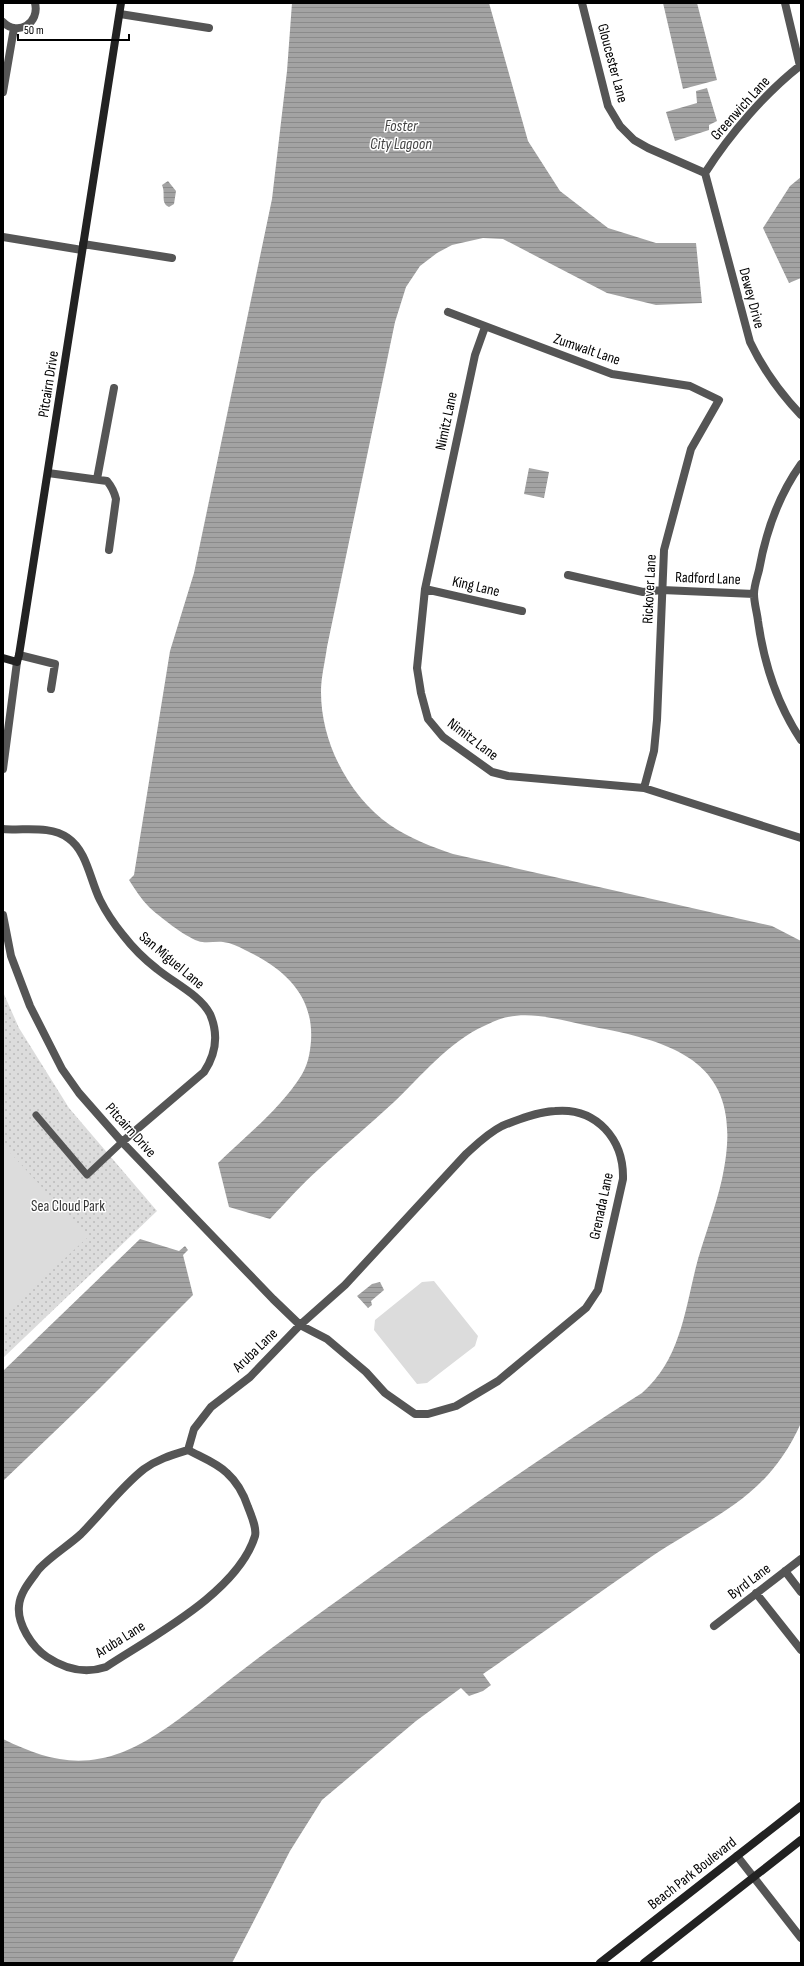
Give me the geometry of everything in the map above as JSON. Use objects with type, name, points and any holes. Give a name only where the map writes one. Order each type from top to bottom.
[{"type":"street","points":[[3,22],[14,28],[24,28],[34,20],[36,14],[35,3]]},
{"type":"street","name":"Pitcairn Drive","points":[[3,769],[18,658],[121,3]]},
{"type":"street","name":"Gloucester Lane","points":[[582,3],[608,106],[620,126],[634,140],[648,148],[705,173]]},
{"type":"street","points":[[785,3],[801,65]]},
{"type":"street","points":[[120,14],[209,28]]},
{"type":"street","points":[[3,92],[14,28]]},
{"type":"street","name":"Greenwich Lane","points":[[705,173],[738,129],[772,92],[801,65]]},
{"type":"street","name":"Dewey Drive","points":[[705,173],[750,342],[772,380],[801,416]]},
{"type":"street","points":[[3,237],[172,258]]},
{"type":"street","name":"Zumwalt Lane","points":[[448,312],[612,374],[690,386],[719,400]]},
{"type":"street","name":"Nimitz Lane","points":[[485,327],[475,355],[425,589],[418,668],[421,693],[428,719],[443,737],[492,772],[508,776],[644,788],[801,838]]},
{"type":"street","points":[[97,479],[114,388]]},
{"type":"street","name":"Rickover Lane","points":[[644,788],[654,751],[657,720],[664,550],[691,449],[719,400]]},
{"type":"street","points":[[801,464],[784,491],[774,513],[764,544],[754,594],[761,642],[772,686],[791,726],[801,740]]},
{"type":"street","points":[[48,473],[106,481],[114,491],[116,499],[109,550]]},
{"type":"street","name":"Radford Lane","points":[[568,575],[643,592],[662,590],[754,594]]},
{"type":"street","name":"King Lane","points":[[425,589],[522,611]]},
{"type":"street","points":[[3,658],[18,658],[55,664],[52,689]]},
{"type":"street","name":"San Miguel Lane","points":[[3,829],[48,831],[69,839],[77,846],[103,905],[128,942],[156,968],[199,1000],[207,1010],[213,1022],[216,1046],[210,1063],[204,1072],[122,1142]]},
{"type":"street","name":"Pitcairn Drive","points":[[3,915],[11,956],[30,1006],[62,1069],[79,1093],[122,1142],[250,1275],[300,1324]]},
{"type":"street","name":"Grenada Lane","points":[[556,1111],[581,1113],[600,1124],[614,1138],[622,1158],[623,1179],[598,1290],[586,1308],[560,1330],[498,1381],[469,1399],[442,1411],[415,1414],[385,1393],[366,1372],[327,1339],[300,1324],[345,1284],[466,1154],[483,1139],[501,1127],[529,1116],[556,1111]]},
{"type":"street","name":"Aruba Lane","points":[[188,1450],[194,1429],[211,1406],[250,1377],[300,1324]]},
{"type":"street","name":"Aruba Lane","points":[[188,1450],[227,1473],[245,1498],[254,1525],[255,1535],[236,1570],[220,1589],[201,1605],[106,1667],[90,1671],[73,1670],[57,1664],[41,1653],[28,1636],[19,1619],[19,1605],[26,1586],[41,1568],[74,1541],[144,1470],[158,1460],[188,1450]]},
{"type":"street","name":"Byrd Lane","points":[[714,1626],[756,1592],[801,1559]]},
{"type":"street","points":[[785,1571],[801,1592]]},
{"type":"street","points":[[756,1592],[801,1650]]},
{"type":"street","name":"Beach Park Boulevard","points":[[600,1963],[801,1806]]},
{"type":"street","points":[[644,1963],[801,1840]]},
{"type":"street","points":[[737,1856],[801,1938]]},
{"type":"lane","points":[[36,1115],[87,1174],[122,1142]]},
{"type":"green space","name":"Sea Cloud Park","points":[[3,992],[19,1028],[69,1108],[157,1211],[3,1358]]},
{"type":"green space","points":[[3,1145],[88,1237],[3,1315]]},
{"type":"green space","points":[[434,1281],[478,1336],[475,1346],[427,1383],[417,1384],[374,1330],[375,1320],[422,1282]]},
{"type":"water","name":"Foster City Lagoon","points":[[292,3],[489,3],[528,141],[560,191],[608,228],[656,243],[696,243],[702,303],[656,305],[607,293],[503,239],[483,238],[452,245],[437,253],[420,266],[406,287],[395,322],[327,647],[321,686],[322,711],[332,749],[350,784],[375,813],[397,830],[413,838],[453,854],[772,926],[801,941],[801,1423],[787,1449],[771,1471],[754,1489],[735,1504],[648,1559],[483,1674],[491,1685],[483,1691],[469,1696],[461,1688],[416,1721],[322,1800],[290,1851],[232,1963],[3,1963],[3,1739],[33,1752],[76,1761],[107,1757],[135,1747],[178,1720],[281,1642],[421,1541],[553,1451],[642,1393],[666,1364],[674,1348],[685,1313],[698,1259],[722,1179],[727,1143],[726,1113],[718,1089],[704,1070],[685,1055],[661,1044],[632,1035],[554,1018],[531,1015],[502,1018],[471,1033],[447,1050],[394,1102],[294,1193],[270,1219],[229,1207],[218,1163],[284,1099],[301,1076],[307,1063],[311,1045],[311,1025],[307,1010],[302,997],[294,985],[272,965],[240,947],[229,943],[201,942],[192,939],[179,931],[149,907],[129,880],[134,875],[170,651],[194,573],[272,199],[287,71]]},
{"type":"water","points":[[663,3],[697,3],[717,80],[683,89]]},
{"type":"water","points":[[707,88],[717,121],[709,125],[709,130],[675,141],[666,112],[697,103],[696,91]]},
{"type":"water","points":[[801,177],[801,278],[789,283],[763,228],[790,186]]},
{"type":"water","points":[[168,181],[176,191],[174,204],[169,207],[164,201],[162,185]]},
{"type":"water","points":[[529,468],[549,472],[544,498],[524,494]]},
{"type":"water","points":[[140,1239],[179,1251],[185,1246],[188,1250],[183,1255],[193,1295],[98,1390],[3,1481],[3,1371]]},
{"type":"water","points":[[380,1282],[384,1290],[371,1301],[372,1305],[368,1308],[357,1296],[372,1284]]}]
